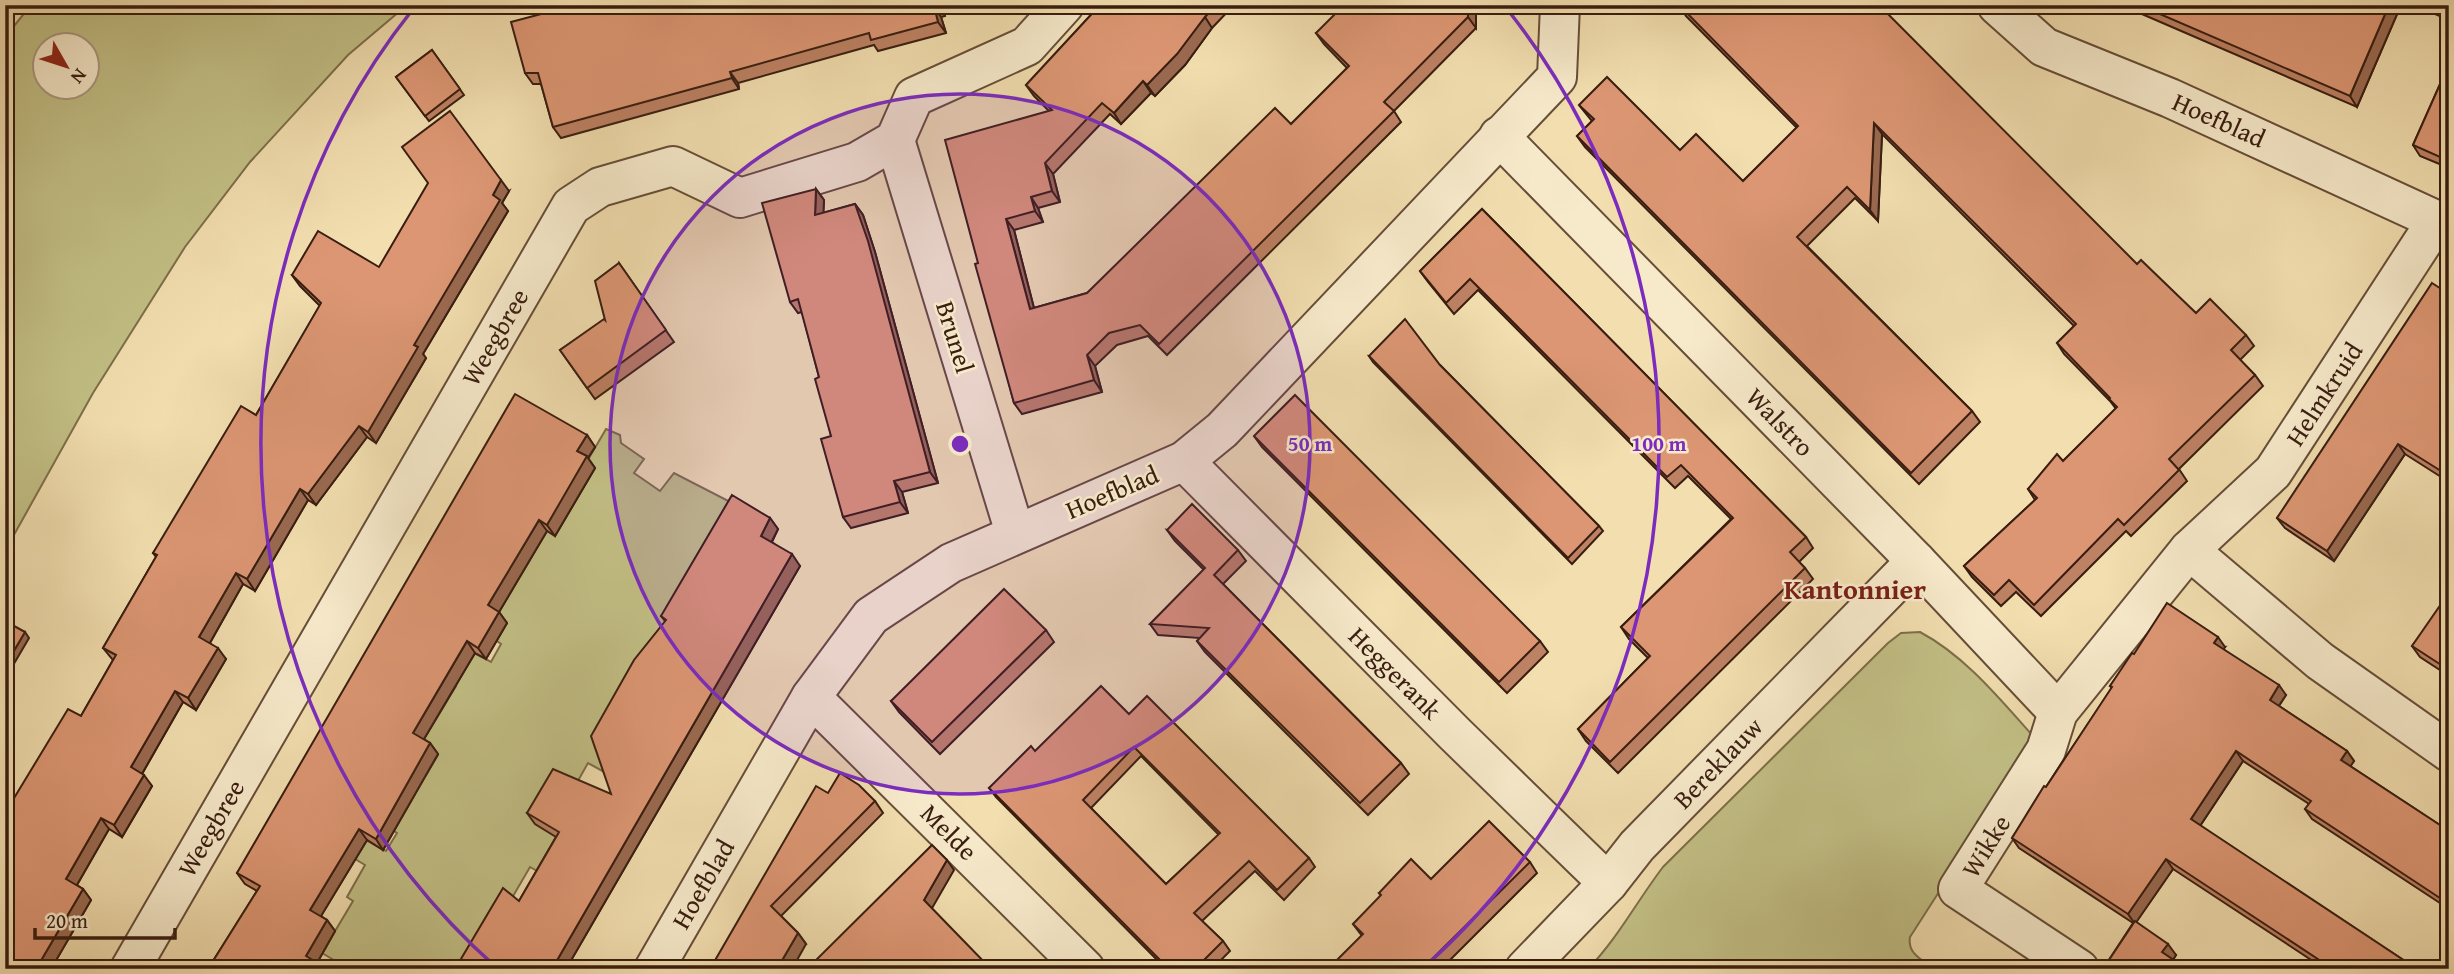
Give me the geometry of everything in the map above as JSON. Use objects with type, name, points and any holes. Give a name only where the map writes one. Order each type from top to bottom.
[{"type":"street","points":[[895,140],[914,97],[1027,46],[1064,5]]},
{"type":"street","name":"Hoefblad","points":[[654,969],[811,697],[871,616],[951,563],[1014,533],[1184,461],[1222,430],[1557,77],[1560,5]]},
{"type":"street","name":"Hoefblad","points":[[1997,5],[2044,47],[2171,98],[2443,223]]},
{"type":"street","name":"Walstro","points":[[1499,136],[1916,561],[2058,712]]},
{"type":"street","name":"Brunel","points":[[895,140],[1014,533]]},
{"type":"street","name":"Weegbree","points":[[130,969],[571,206],[600,187],[673,166],[740,198],[856,162],[895,140]]},
{"type":"street","name":"Helmkruid","points":[[2058,712],[2189,550],[2273,472],[2443,223]]},
{"type":"street","name":"Heggerank","points":[[1184,461],[1608,883]]},
{"type":"street","points":[[2189,550],[2320,661],[2449,752]]},
{"type":"street","name":"Bereklauw","points":[[1525,969],[1608,883],[1637,846],[1916,561]]},
{"type":"street","name":"Melde","points":[[811,697],[1085,969]]},
{"type":"street","name":"Wikke","points":[[2058,712],[2046,750],[1958,889],[2079,969]]},
{"type":"shaded area","points":[[31,5],[407,5],[348,55],[250,162],[185,247],[93,393],[5,551],[5,37]]},
{"type":"shaded area","points":[[606,429],[620,435],[621,443],[644,459],[634,473],[660,491],[674,473],[740,507],[608,774],[588,763],[575,786],[567,843],[548,877],[530,867],[481,951],[494,969],[349,969],[322,953],[353,901],[347,897],[365,865],[355,859],[366,840],[386,851],[397,833],[377,820],[426,775],[438,755],[421,744],[456,686],[437,675],[474,653],[491,662],[501,644],[497,641],[496,617]]},
{"type":"shaded area","points":[[1920,632],[1967,665],[2033,736],[2027,755],[1910,937],[1913,952],[1934,969],[1588,969],[1618,932],[1663,867],[1888,643],[1901,633]]},
{"type":"building","points":[[575,5],[935,5],[938,22],[871,40],[869,33],[730,72],[732,78],[553,127],[538,73],[525,73],[511,22]]},
{"type":"building","points":[[1100,5],[1216,5],[1177,54],[1147,85],[1143,81],[1114,113],[1102,103],[1045,163],[1052,191],[1031,197],[1035,211],[1006,219],[1030,309],[1087,293],[1275,108],[1291,124],[1349,66],[1316,33],[1344,5],[1352,12],[1358,5],[1468,5],[1468,17],[1384,102],[1394,111],[1159,344],[1140,325],[1109,333],[1087,355],[1094,380],[1014,403],[975,264],[978,263],[945,140],[1052,110],[1026,85]]},
{"type":"building","points":[[1679,5],[1879,5],[2137,264],[2141,260],[2196,313],[2210,299],[2246,335],[2231,350],[2255,375],[2169,459],[2179,470],[2124,525],[2118,519],[2034,605],[2009,580],[1994,595],[1964,566],[2037,498],[2028,489],[2057,454],[2063,461],[2117,407],[2057,343],[2076,324],[1874,123],[1870,210],[1847,187],[1797,237],[1972,411],[1911,473],[1577,136],[1594,119],[1579,105],[1607,77],[1680,150],[1696,134],[1743,181],[1798,126]]},
{"type":"building","points":[[2139,5],[2389,5],[2350,96]]},
{"type":"building","points":[[2431,5],[2449,5],[2449,13]]},
{"type":"building","points":[[432,50],[460,89],[425,116],[396,77]]},
{"type":"building","points":[[2449,64],[2449,161],[2413,145]]},
{"type":"building","points":[[450,111],[501,180],[493,195],[500,200],[414,345],[418,347],[368,432],[359,426],[308,494],[300,489],[247,579],[236,573],[199,637],[218,648],[188,698],[175,691],[131,767],[144,775],[114,825],[101,818],[66,879],[83,889],[36,969],[5,969],[5,813],[68,709],[81,716],[116,655],[103,648],[157,555],[153,553],[241,406],[256,415],[321,303],[292,275],[318,231],[379,267],[428,183],[402,147]]},
{"type":"building","points":[[816,189],[815,215],[855,204],[868,241],[930,472],[894,481],[900,502],[843,517],[821,439],[831,436],[815,379],[819,377],[798,299],[790,302],[762,203]]},
{"type":"building","points":[[1482,209],[1806,537],[1790,552],[1805,568],[1610,762],[1578,729],[1650,656],[1621,627],[1733,518],[1681,465],[1667,477],[1470,279],[1446,303],[1420,271]]},
{"type":"building","points":[[619,263],[666,330],[587,388],[560,350],[605,320],[595,281]]},
{"type":"building","points":[[2432,283],[2449,294],[2449,476],[2398,444],[2327,551],[2277,518]]},
{"type":"building","points":[[1405,319],[1440,365],[1599,526],[1568,558],[1369,356]]},
{"type":"building","points":[[515,394],[587,435],[577,451],[587,456],[547,525],[539,520],[488,605],[499,612],[478,648],[467,641],[413,733],[430,743],[376,839],[359,829],[310,910],[327,920],[306,956],[316,962],[312,969],[208,969],[260,886],[237,873]]},
{"type":"building","points":[[1295,395],[1540,641],[1499,682],[1254,436]]},
{"type":"building","points":[[732,495],[770,518],[761,536],[792,554],[552,969],[455,969],[503,888],[519,901],[559,832],[527,813],[553,769],[611,794],[591,736],[634,660],[666,620],[661,616]]},
{"type":"building","points":[[1192,504],[1238,550],[1214,575],[1401,763],[1360,803],[1197,641],[1209,628],[1150,624],[1205,568],[1167,530]]},
{"type":"building","points":[[1004,589],[1046,630],[932,742],[891,701]]},
{"type":"building","points":[[2446,597],[2449,599],[2449,670],[2412,646]]},
{"type":"building","points":[[2167,603],[2218,637],[2214,643],[2279,685],[2270,700],[2347,751],[2341,760],[2449,831],[2449,904],[2305,809],[2311,801],[2236,751],[2191,819],[2417,969],[2333,969],[2166,859],[2128,914],[2012,838]]},
{"type":"building","points":[[5,621],[25,632],[5,666]]},
{"type":"building","points":[[1101,686],[1129,714],[1147,696],[1309,858],[1277,890],[1249,861],[1194,913],[1223,941],[1195,969],[1169,969],[989,788],[1031,746],[1035,751]],"holes":[[[1134,747],[1220,833],[1166,884],[1083,800]]]},
{"type":"building","points":[[840,773],[859,785],[875,801],[771,906],[798,933],[777,969],[710,969],[816,786],[828,793]]},
{"type":"building","points":[[1489,821],[1530,862],[1422,969],[1328,969],[1363,934],[1353,924],[1411,859],[1431,879]]},
{"type":"building","points":[[932,845],[947,860],[924,900],[991,969],[808,968]]},
{"type":"building","points":[[2135,921],[2168,944],[2162,952],[2187,969],[2103,969]]},
{"type":"building","points":[[1985,961],[1997,969],[1980,969]]},
{"type":"district","name":"Kantonnier","points":[[1855,589]]}]
